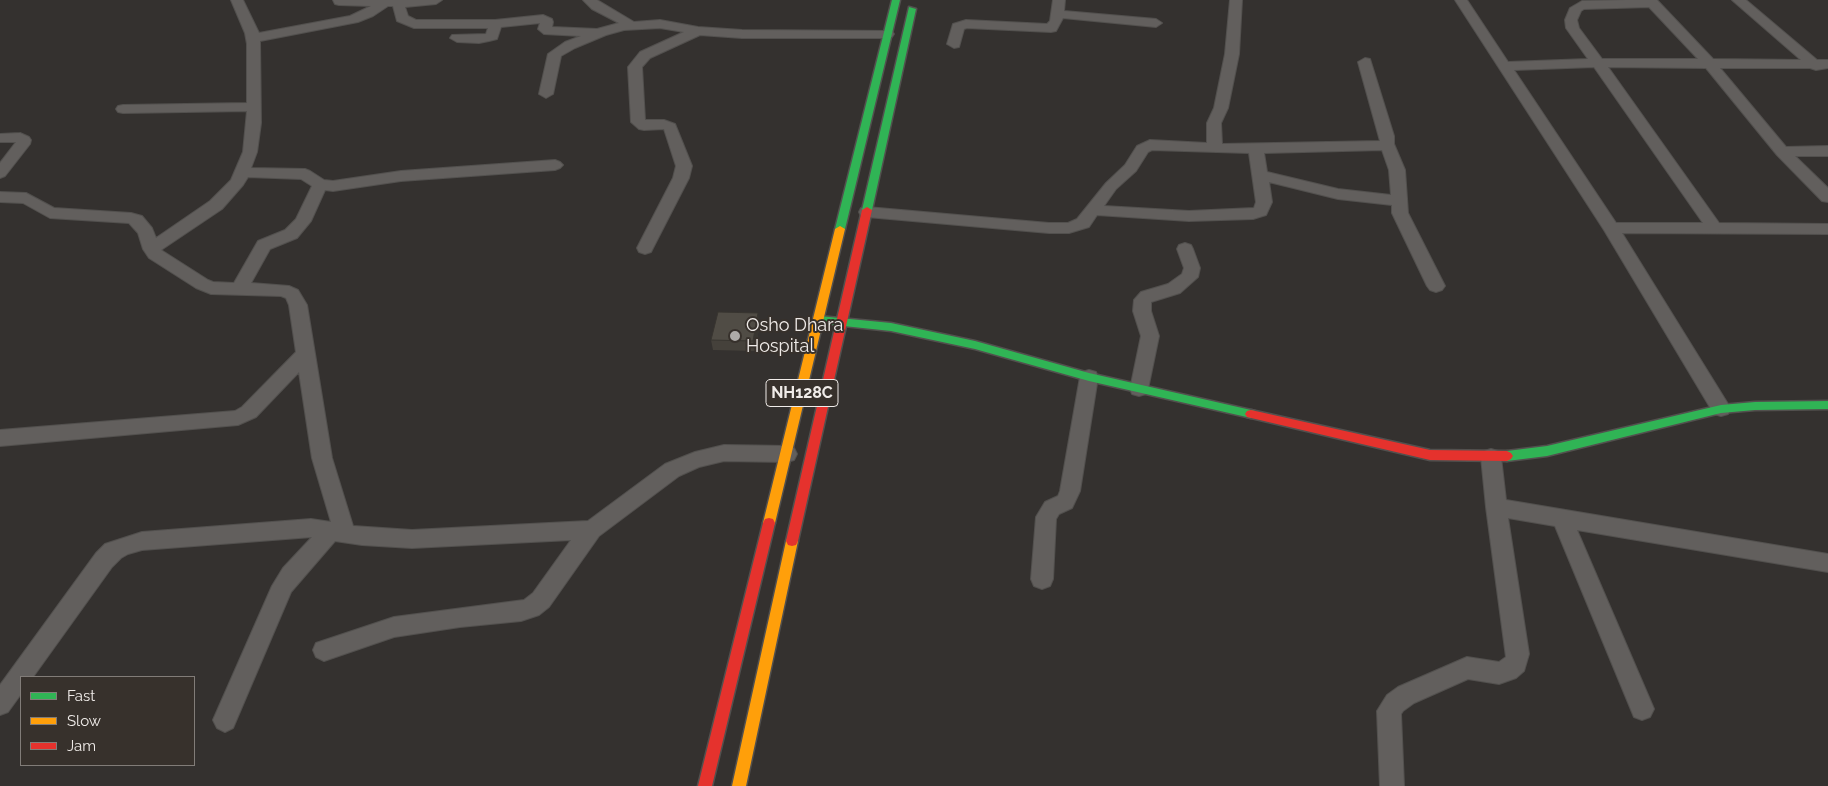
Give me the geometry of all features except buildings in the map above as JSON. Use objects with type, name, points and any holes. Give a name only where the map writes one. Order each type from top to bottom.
[{"type":"main road","name":"NH128C","points":[[705,786],[896,0]]},
{"type":"main road","name":"NH128C","points":[[739,786],[796,520],[843,321],[914,0]]},
{"type":"main road","points":[[819,320],[890,327],[975,345],[1089,377],[1430,455],[1491,457],[1547,451],[1721,409],[1755,406],[1828,405]]},
{"type":"street","points":[[151,249],[216,205],[238,182],[250,152],[254,107],[253,38],[237,0]]},
{"type":"street","points":[[339,2],[420,3],[436,0]]},
{"type":"street","points":[[589,0],[596,6],[631,25]]},
{"type":"street","points":[[954,44],[958,27],[966,24],[1047,29],[1053,26],[1059,0]]},
{"type":"street","points":[[1214,148],[1214,123],[1221,108],[1232,54],[1236,0]]},
{"type":"street","points":[[1461,0],[1611,228],[1721,409]]},
{"type":"street","points":[[1738,0],[1828,77]]},
{"type":"street","points":[[1715,229],[1573,28],[1571,20],[1576,8],[1582,5],[1651,2],[1709,63],[1782,152],[1828,197]]},
{"type":"street","points":[[253,38],[353,19],[391,3]]},
{"type":"street","points":[[391,3],[402,18],[414,24],[495,24],[543,19],[547,22],[545,29],[549,31],[601,32]]},
{"type":"street","points":[[1057,14],[1156,23]]},
{"type":"street","points":[[457,38],[479,39],[492,36],[495,24]]},
{"type":"street","points":[[546,94],[555,54],[570,45],[601,32],[631,25],[660,24],[698,30],[771,34],[887,34]]},
{"type":"street","points":[[645,248],[681,178],[684,166],[670,128],[664,124],[644,126],[638,122],[635,67],[645,55],[698,30]]},
{"type":"street","points":[[1365,62],[1387,136],[1387,144],[1397,170],[1400,214],[1436,286]]},
{"type":"street","points":[[1505,66],[1599,63],[1828,64]]},
{"type":"street","points":[[124,109],[254,107]]},
{"type":"street","points":[[0,138],[20,138],[24,140],[23,144],[0,173]]},
{"type":"street","points":[[867,212],[1049,228],[1077,226],[1083,223],[1111,186],[1131,168],[1145,147],[1158,144],[1214,148],[1381,146],[1387,144]]},
{"type":"street","points":[[1093,210],[1173,215],[1252,214],[1260,211],[1264,202],[1256,148]]},
{"type":"street","points":[[1782,152],[1828,151]]},
{"type":"street","points":[[242,172],[305,174],[320,185],[343,185],[401,176],[555,165]]},
{"type":"street","points":[[1260,176],[1294,182],[1338,194],[1399,201]]},
{"type":"street","points":[[239,289],[264,245],[291,234],[303,221],[320,185]]},
{"type":"street","points":[[0,197],[26,198],[50,213],[131,218],[136,220],[146,232],[151,249],[161,259],[202,284],[211,288],[283,290],[292,294],[298,304],[322,458],[338,532]]},
{"type":"street","points":[[1611,228],[1828,229]]},
{"type":"street","points":[[1140,389],[1150,336],[1142,311],[1143,300],[1147,296],[1174,289],[1190,277],[1192,268],[1185,249]]},
{"type":"street","points":[[0,438],[238,418],[249,412],[306,354]]},
{"type":"street","points":[[1042,579],[1046,517],[1052,508],[1065,502],[1070,491],[1089,377]]},
{"type":"street","points":[[324,650],[394,627],[460,617],[521,611],[531,608],[542,600],[592,530],[661,478],[684,464],[724,452],[787,454]]},
{"type":"street","points":[[1392,786],[1389,711],[1395,703],[1406,695],[1467,668],[1499,673],[1508,670],[1516,663],[1518,654],[1496,507],[1491,457]]},
{"type":"street","points":[[1496,507],[1828,563]]},
{"type":"street","points":[[1562,519],[1642,709]]},
{"type":"street","points":[[20,676],[104,560],[113,551],[142,541],[295,528],[412,539],[592,530]]},
{"type":"street","points":[[225,720],[283,586],[291,575],[338,532]]},
{"type":"street","points":[[0,704],[20,676]]},
{"type":"traffic: fast","points":[[840,229],[896,0]]},
{"type":"traffic: fast","points":[[867,210],[912,9]]},
{"type":"traffic: fast","points":[[819,320],[891,327],[975,345],[1089,377],[1251,414]]},
{"type":"traffic: fast","points":[[1507,456],[1547,451],[1721,409],[1755,406],[1828,405]]},
{"type":"traffic: slow","points":[[769,523],[840,229]]},
{"type":"traffic: slow","points":[[739,786],[792,541]]},
{"type":"traffic: jam","points":[[792,541],[867,210]]},
{"type":"traffic: jam","points":[[1251,414],[1430,455],[1507,456]]},
{"type":"traffic: jam","points":[[705,786],[769,523]]},
{"type":"place","name":"Osho Dhara Hospital","points":[[735,336]]}]
